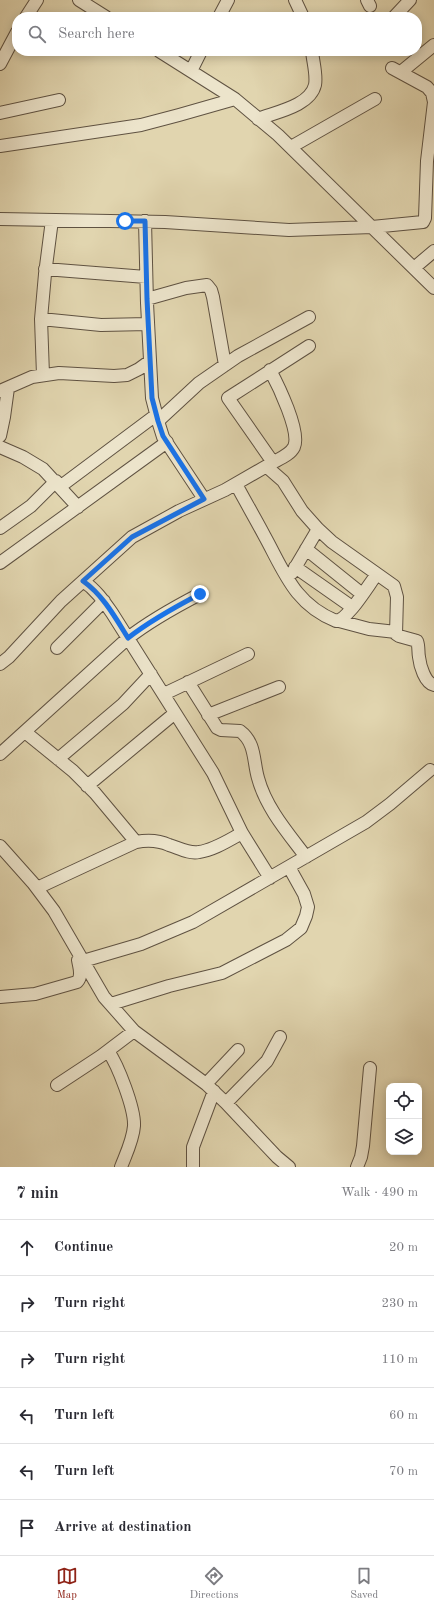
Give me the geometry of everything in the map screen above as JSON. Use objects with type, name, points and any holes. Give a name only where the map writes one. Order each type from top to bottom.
[{"type":"street","points":[[29,12],[37,0]]},
{"type":"street","points":[[79,0],[98,12]]},
{"type":"street","points":[[222,12],[228,0]]},
{"type":"street","points":[[295,0],[301,12]]},
{"type":"street","points":[[399,12],[410,0]]},
{"type":"street","points":[[0,64],[12,41]]},
{"type":"street","points":[[422,53],[434,45]]},
{"type":"street","points":[[167,56],[235,99],[291,147],[434,288]]},
{"type":"street","points":[[191,71],[199,56]]},
{"type":"street","points":[[258,119],[307,100],[313,92],[315,84],[312,56]]},
{"type":"street","points":[[0,219],[145,221],[289,230],[372,227],[423,222],[425,218],[427,161],[434,102],[433,92],[396,70],[417,56]]},
{"type":"street","points":[[0,146],[141,125],[235,99]]},
{"type":"street","points":[[291,147],[375,99]]},
{"type":"street","points":[[0,113],[60,100]]},
{"type":"street","points":[[43,375],[41,319],[45,269],[52,220]]},
{"type":"street","points":[[145,221],[146,277],[152,398],[157,418],[167,442],[204,499]]},
{"type":"street","points":[[414,268],[434,251]]},
{"type":"street","points":[[45,269],[146,277]]},
{"type":"street","points":[[147,299],[186,288],[207,285],[214,297],[225,365]]},
{"type":"street","points":[[0,528],[58,484],[157,418],[199,383],[238,356],[309,317]]},
{"type":"street","points":[[41,319],[102,326],[148,324]]},
{"type":"street","points":[[269,465],[272,461],[228,398],[310,346]]},
{"type":"street","points":[[0,436],[4,417],[4,389],[32,377],[58,373],[114,376],[127,375],[150,361]]},
{"type":"street","points":[[0,664],[83,581],[132,537],[236,484],[290,452],[295,445],[295,437],[288,409],[270,370]]},
{"type":"street","points":[[0,563],[167,442]]},
{"type":"street","points":[[0,447],[43,469],[78,507]]},
{"type":"street","points":[[269,465],[283,482],[302,511],[318,529],[332,542],[390,583],[396,589],[396,632]]},
{"type":"street","points":[[236,484],[288,580],[303,599],[317,611],[332,619],[369,630],[396,632],[399,636],[417,641],[422,669],[428,682],[434,685]]},
{"type":"street","points":[[288,580],[318,529]]},
{"type":"street","points":[[306,549],[362,594]]},
{"type":"street","points":[[296,567],[352,607]]},
{"type":"street","points":[[338,621],[352,607],[377,574]]},
{"type":"street","points":[[83,581],[91,586],[104,601],[164,694],[213,773],[242,833],[270,878]]},
{"type":"street","points":[[0,754],[128,638],[158,616],[200,594]]},
{"type":"street","points":[[57,648],[104,601]]},
{"type":"street","points":[[164,694],[248,654]]},
{"type":"street","points":[[58,759],[123,704],[151,674]]},
{"type":"street","points":[[188,682],[217,728],[221,730],[240,731],[244,734],[252,749],[258,778],[268,802],[306,857]]},
{"type":"street","points":[[208,715],[279,688]]},
{"type":"street","points":[[87,786],[175,713]]},
{"type":"street","points":[[25,732],[73,771],[136,842]]},
{"type":"street","points":[[83,961],[140,944],[193,922],[366,822],[430,770]]},
{"type":"street","points":[[36,888],[136,842],[145,840],[158,841],[191,852],[200,852],[214,847],[242,833]]},
{"type":"street","points":[[0,846],[54,911],[104,997],[134,1031],[210,1088],[284,1165]]},
{"type":"street","points":[[111,1004],[169,986],[222,973],[286,940],[301,928],[308,907],[304,894],[289,867]]},
{"type":"street","points":[[0,997],[35,994],[77,982],[80,979],[80,975],[76,950]]},
{"type":"street","points":[[57,1085],[108,1051],[134,1031]]},
{"type":"street","points":[[226,1103],[267,1061],[280,1037]]},
{"type":"street","points":[[193,1167],[193,1148],[210,1088],[238,1050]]},
{"type":"street","points":[[108,1051],[121,1076],[131,1108],[134,1125],[130,1142],[121,1167]]},
{"type":"street","points":[[357,1167],[363,1146],[370,1068]]},
{"type":"route","points":[[125,221],[145,221],[152,398],[158,421],[163,436],[172,452],[204,499],[150,526],[132,537],[83,581],[91,586],[101,597],[128,638],[146,624],[200,594]]}]
